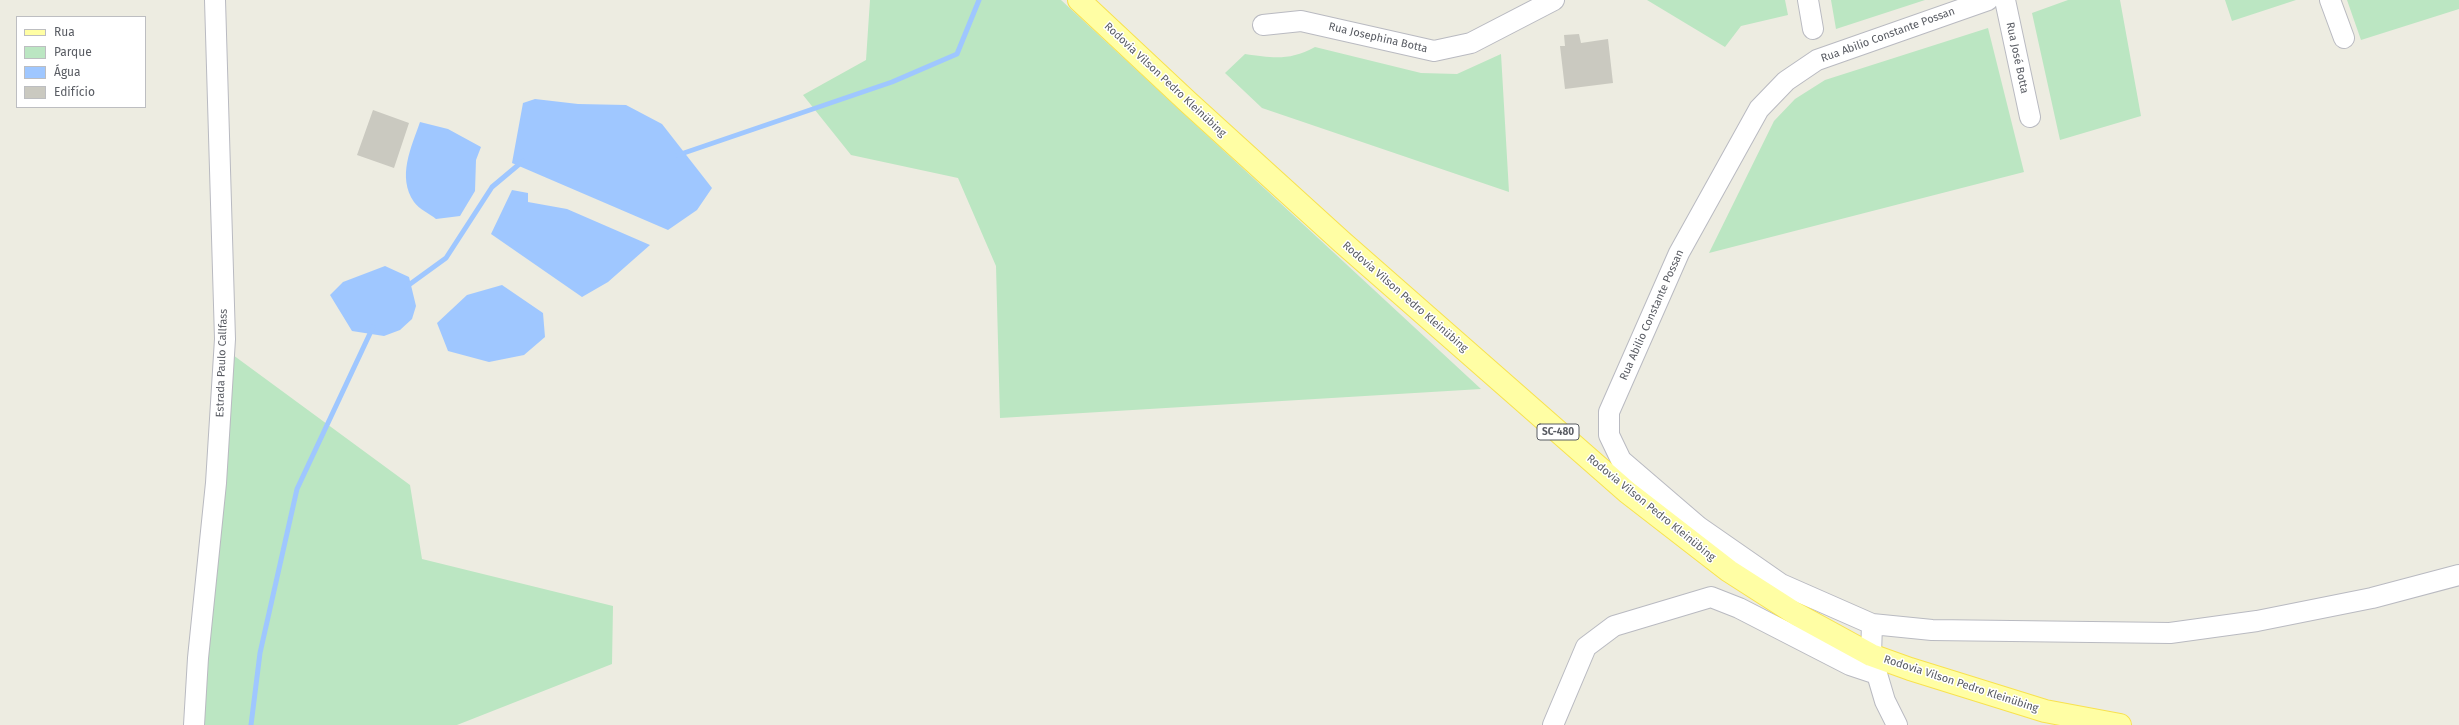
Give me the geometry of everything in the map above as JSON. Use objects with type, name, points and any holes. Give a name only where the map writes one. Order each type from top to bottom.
[{"type":"main road","name":"Rodovia Vilson Pedro Kleinübing","points":[[1079,0],[1336,236],[1627,492],[1729,571],[1874,664],[1910,669],[2045,711],[2120,725]]},
{"type":"street","name":"Estrada Paulo Callfass","points":[[194,725],[198,658],[216,483],[225,339],[215,0]]},
{"type":"street","name":"Rua Josephina Botta","points":[[1262,25],[1301,21],[1434,51],[1471,43],[1554,0]]},
{"type":"street","points":[[1808,0],[1813,29]]},
{"type":"street","name":"Rua Abilio Constante Possan","points":[[1988,0],[1817,60],[1786,81],[1759,109],[1679,253],[1609,412],[1609,435],[1621,460],[1699,527],[1781,584],[1872,624],[1932,630],[2170,633],[2258,621],[2372,598],[2459,575]]},
{"type":"street","name":"Rua José Botta","points":[[2005,0],[2030,116]]},
{"type":"street","points":[[2330,0],[2344,38]]},
{"type":"street","points":[[1553,725],[1586,647],[1614,626],[1711,597],[1739,608],[1850,665],[1874,664]]},
{"type":"street","points":[[1872,624],[1874,664],[1886,701],[1897,725]]},
{"type":"green space","points":[[870,0],[1061,0],[1481,389],[1000,418],[996,266],[958,178],[851,155],[803,95],[866,60]]},
{"type":"green space","points":[[1647,0],[1785,0],[1788,15],[1741,26],[1725,47]]},
{"type":"green space","points":[[1831,0],[1925,0],[1836,29]]},
{"type":"green space","points":[[2068,0],[2120,0],[2141,116],[2060,140],[2032,13]]},
{"type":"green space","points":[[2225,0],[2296,0],[2232,21]]},
{"type":"green space","points":[[2347,0],[2459,0],[2459,9],[2361,40]]},
{"type":"green space","points":[[1988,28],[2024,172],[1709,253],[1774,121],[1795,99],[1825,80]]},
{"type":"green space","points":[[1315,47],[1421,73],[1457,74],[1501,54],[1509,192],[1262,108],[1225,73],[1245,54],[1264,57],[1281,57],[1297,55]]},
{"type":"green space","points":[[233,355],[410,485],[422,559],[613,606],[612,664],[457,725],[197,725]]},
{"type":"water","points":[[535,99],[578,104],[626,105],[662,124],[712,188],[697,210],[668,230],[512,163],[523,103]]},
{"type":"water","points":[[420,122],[448,129],[481,147],[476,160],[475,191],[460,216],[436,219],[416,205],[409,192],[406,183],[407,162]]},
{"type":"water","points":[[512,190],[528,193],[528,202],[567,209],[650,245],[608,282],[582,297],[491,234]]},
{"type":"water","points":[[385,266],[409,277],[416,306],[412,319],[400,330],[384,336],[352,331],[330,295],[343,282]]},
{"type":"water","points":[[502,285],[543,313],[545,337],[524,355],[489,362],[448,351],[437,323],[467,295]]},
{"type":"building","points":[[1579,34],[1581,43],[1608,39],[1613,83],[1565,89],[1560,46],[1565,46],[1564,35]]},
{"type":"building","points":[[373,110],[409,123],[394,168],[357,155]]},
{"type":"waterway","points":[[678,155],[892,82],[957,54],[979,0]]},
{"type":"waterway","points":[[406,287],[446,258],[492,187],[523,161]]},
{"type":"waterway","points":[[251,725],[260,653],[297,489],[373,327]]}]
